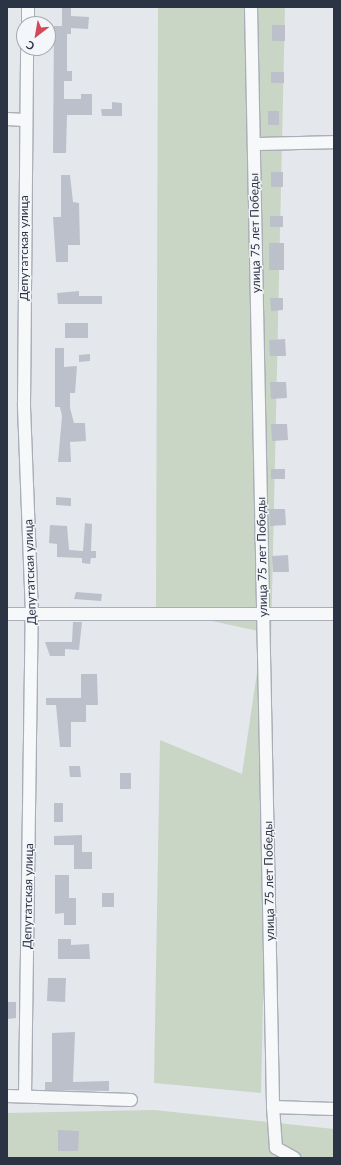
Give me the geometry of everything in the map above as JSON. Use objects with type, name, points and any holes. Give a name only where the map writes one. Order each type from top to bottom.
[{"type":"street","name":"улица 75 лет Победы","points":[[251,7],[273,1106],[276,1148],[294,1158]]},
{"type":"street","name":"Депутатская улица","points":[[25,1096],[32,615],[24,404],[24,120],[27,56]]},
{"type":"street","points":[[7,119],[24,120]]},
{"type":"street","points":[[254,144],[334,142]]},
{"type":"street","points":[[7,614],[334,614]]},
{"type":"street","points":[[7,1096],[131,1100]]},
{"type":"street","points":[[273,1106],[334,1109]]},
{"type":"green space","points":[[158,7],[285,7],[261,1093],[154,1083],[160,740],[242,774],[263,632],[156,609]]},
{"type":"green space","points":[[154,1110],[334,1129],[334,1158],[7,1158],[7,1113]]},
{"type":"building","points":[[62,7],[71,7],[71,16],[89,17],[88,29],[71,28],[71,34],[67,34],[67,71],[72,71],[72,81],[64,81],[64,99],[81,99],[81,94],[92,94],[92,115],[67,115],[66,153],[53,153],[54,56],[56,56],[56,26],[62,26]]},
{"type":"building","points":[[272,25],[285,25],[285,41],[272,41]]},
{"type":"building","points":[[271,72],[284,72],[284,83],[271,83]]},
{"type":"building","points":[[112,102],[122,103],[122,116],[102,116],[101,109],[112,109]]},
{"type":"building","points":[[268,111],[279,111],[279,125],[268,125]]},
{"type":"building","points":[[271,172],[283,172],[283,187],[271,187]]},
{"type":"building","points":[[61,175],[70,175],[73,202],[79,203],[80,245],[68,245],[68,262],[56,262],[53,217],[61,217]]},
{"type":"building","points":[[270,216],[283,216],[283,227],[270,227]]},
{"type":"building","points":[[269,243],[284,243],[284,270],[269,270]]},
{"type":"building","points":[[79,291],[79,296],[102,296],[102,304],[58,304],[57,293]]},
{"type":"building","points":[[270,298],[283,298],[283,310],[271,311]]},
{"type":"building","points":[[65,323],[88,323],[88,338],[65,338]]},
{"type":"building","points":[[285,339],[286,356],[270,356],[269,340]]},
{"type":"building","points":[[55,348],[64,348],[64,367],[77,366],[75,393],[70,393],[70,408],[74,423],[85,423],[86,441],[70,442],[71,462],[58,462],[62,416],[60,407],[55,407]]},
{"type":"building","points":[[90,354],[90,361],[79,362],[79,355]]},
{"type":"building","points":[[270,382],[286,382],[287,398],[271,399]]},
{"type":"building","points":[[271,424],[287,424],[288,440],[272,441]]},
{"type":"building","points":[[271,469],[285,469],[285,479],[271,479]]},
{"type":"building","points":[[56,497],[71,498],[71,506],[56,505]]},
{"type":"building","points":[[269,509],[285,509],[286,525],[270,526]]},
{"type":"building","points":[[85,523],[92,524],[91,551],[96,551],[96,558],[91,558],[90,564],[82,563],[82,558],[57,557],[57,544],[49,543],[50,525],[67,526],[69,550],[83,551]]},
{"type":"building","points":[[288,555],[289,572],[273,572],[272,556]]},
{"type":"building","points":[[76,592],[102,594],[101,601],[74,599]]},
{"type":"building","points":[[73,622],[82,622],[79,650],[65,649],[65,656],[50,656],[45,642],[72,642]]},
{"type":"building","points":[[81,674],[97,674],[98,705],[86,705],[86,722],[71,722],[71,747],[60,747],[56,705],[46,705],[46,698],[81,698]]},
{"type":"building","points":[[69,766],[80,766],[81,777],[70,777]]},
{"type":"building","points":[[120,773],[131,773],[131,789],[120,789]]},
{"type":"building","points":[[54,803],[63,803],[63,822],[54,822]]},
{"type":"building","points":[[82,835],[82,852],[92,852],[92,869],[74,869],[74,845],[54,845],[54,836]]},
{"type":"building","points":[[55,875],[69,875],[69,898],[76,898],[76,925],[64,925],[64,913],[55,914]]},
{"type":"building","points":[[102,893],[114,893],[114,907],[102,907]]},
{"type":"building","points":[[58,939],[71,939],[71,945],[89,944],[90,959],[58,959]]},
{"type":"building","points":[[48,978],[66,978],[65,1002],[47,1001]]},
{"type":"building","points":[[7,1002],[16,1002],[16,1018],[7,1019]]},
{"type":"building","points":[[75,1032],[73,1082],[109,1081],[109,1091],[45,1090],[45,1082],[52,1082],[52,1033]]},
{"type":"building","points":[[58,1130],[79,1131],[78,1151],[58,1151]]}]
